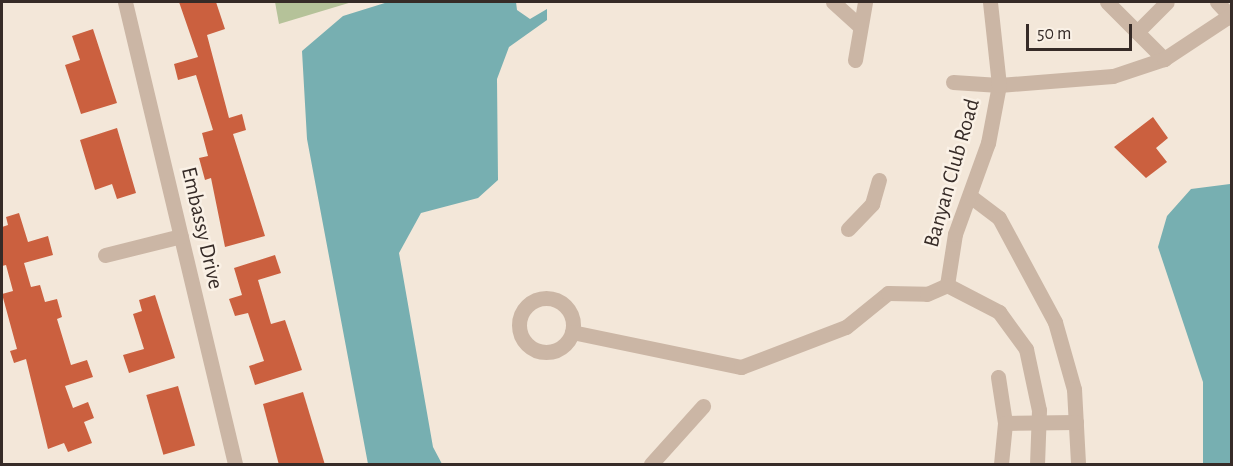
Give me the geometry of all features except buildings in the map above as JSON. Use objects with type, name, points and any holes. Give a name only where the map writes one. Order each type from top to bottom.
[{"type":"street","name":"Embassy Drive","points":[[125,2],[235,465]]},
{"type":"street","points":[[833,2],[860,26]]},
{"type":"street","points":[[855,60],[866,2]]},
{"type":"street","name":"Banyan Club Road","points":[[947,285],[956,234],[970,196],[999,85],[990,2]]},
{"type":"street","points":[[1107,2],[1164,59]]},
{"type":"street","points":[[1137,32],[1167,2]]},
{"type":"street","points":[[952,82],[999,85],[1113,76],[1164,59],[1231,15],[1216,2]]},
{"type":"street","points":[[848,229],[872,204],[879,180]]},
{"type":"street","points":[[970,196],[999,218],[1030,266],[1055,322],[1074,389],[1078,465]]},
{"type":"street","points":[[105,255],[181,236]]},
{"type":"street","points":[[572,332],[741,367],[846,327],[888,293],[927,294],[947,285],[987,304],[1019,336],[1032,365],[1039,423],[1037,465]]},
{"type":"street","points":[[999,377],[1005,423],[1001,465]]},
{"type":"street","points":[[651,465],[703,406]]},
{"type":"street","points":[[1005,423],[1076,422]]},
{"type":"green space","points":[[275,2],[352,2],[279,24]]},
{"type":"water","points":[[388,2],[516,2],[517,10],[530,19],[547,9],[547,20],[509,47],[497,79],[498,180],[478,198],[421,213],[399,253],[433,447],[442,464],[368,464],[307,139],[302,51],[343,16]]},
{"type":"water","points":[[1230,184],[1231,464],[1203,464],[1203,382],[1158,247],[1167,216],[1191,189]]}]
